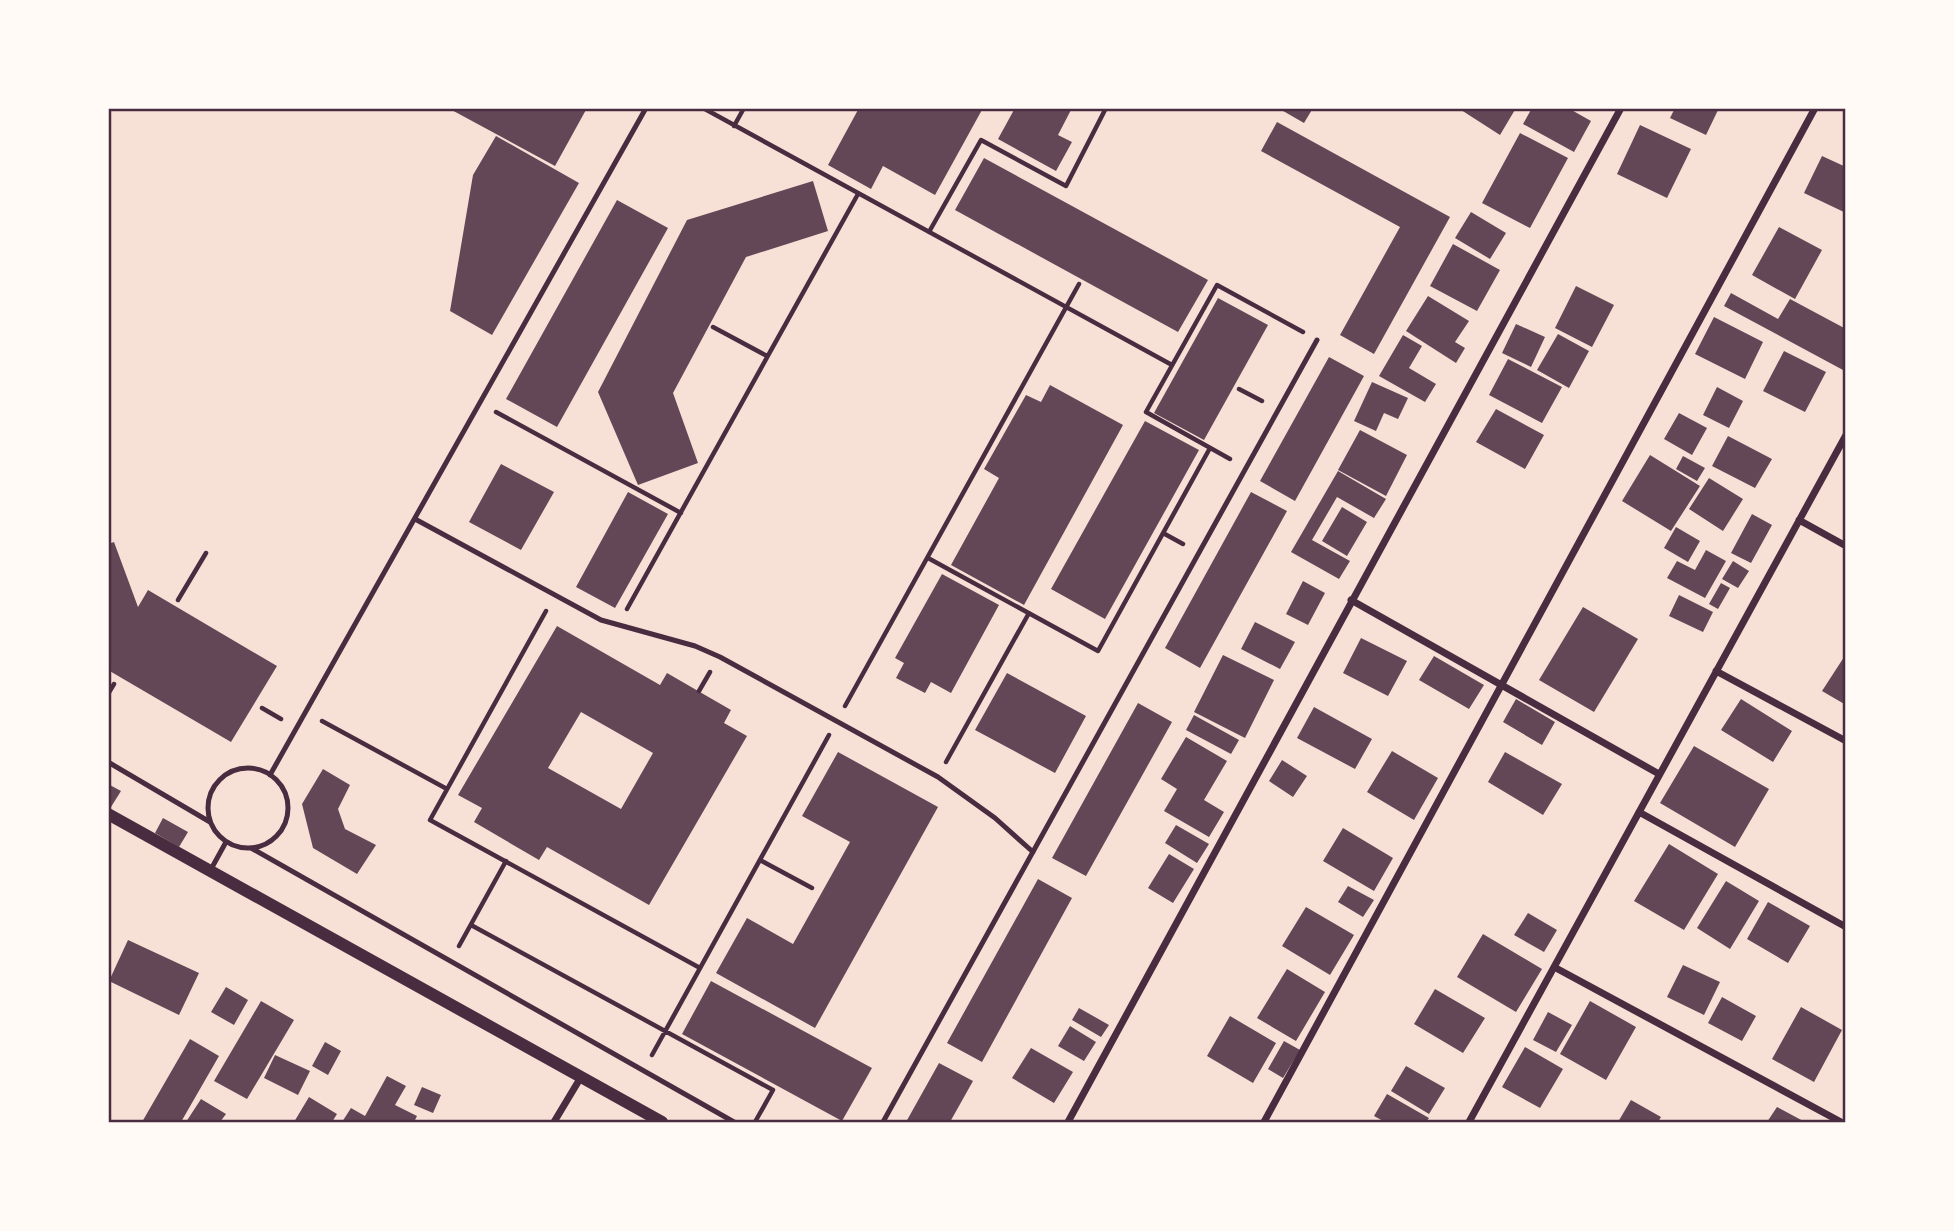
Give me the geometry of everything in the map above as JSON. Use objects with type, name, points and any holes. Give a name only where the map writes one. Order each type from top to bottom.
[{"type":"street","points":[[1068,1122],[1621,108]]},
{"type":"street","points":[[1264,1122],[1815,108]]},
{"type":"street","points":[[1471,1122],[1846,435]]},
{"type":"street","points":[[1799,520],[1846,546]]},
{"type":"street","points":[[1351,600],[1659,774]]},
{"type":"street","points":[[1716,671],[1846,741]]},
{"type":"street","points":[[1639,812],[1846,927]]},
{"type":"street","points":[[108,814],[662,1122]]},
{"type":"street","points":[[1554,967],[1841,1122]]},
{"type":"street","points":[[554,1122],[581,1077]]},
{"type":"lane","points":[[270,775],[646,108]]},
{"type":"lane","points":[[883,1122],[1317,340]]},
{"type":"lane","points":[[415,519],[618,626],[667,638],[720,657],[938,777],[995,818],[1033,852]]},
{"type":"lane","points":[[108,762],[210,822]]},
{"type":"lane","points":[[249,768],[270,775],[285,793],[287,815],[283,828],[275,838],[264,845],[251,848],[226,842],[216,833],[207,809],[216,784],[226,775],[249,768]]},
{"type":"lane","points":[[214,872],[207,876],[226,842]]},
{"type":"lane","points":[[251,848],[734,1122]]},
{"type":"path","points":[[702,108],[1172,365]]},
{"type":"path","points":[[734,126],[744,108]]},
{"type":"path","points":[[929,232],[981,140],[1066,186],[1106,108]]},
{"type":"path","points":[[618,626],[858,194]]},
{"type":"path","points":[[643,1071],[1079,284]]},
{"type":"path","points":[[1247,467],[1146,412],[1217,285],[1317,340]]},
{"type":"path","points":[[713,327],[767,356]]},
{"type":"path","points":[[1239,389],[1278,410]]},
{"type":"path","points":[[480,403],[681,513]]},
{"type":"path","points":[[928,558],[1098,650],[1210,448]]},
{"type":"path","points":[[178,600],[206,553]]},
{"type":"path","points":[[555,595],[430,820],[701,968]]},
{"type":"path","points":[[938,777],[1029,612]]},
{"type":"path","points":[[108,694],[114,684]]},
{"type":"path","points":[[306,712],[447,789]]},
{"type":"path","points":[[760,859],[812,888]]},
{"type":"path","points":[[451,962],[506,861]]},
{"type":"path","points":[[471,925],[773,1090],[755,1122]]},
{"type":"building","points":[[448,108],[587,108],[555,166]]},
{"type":"building","points":[[859,108],[983,108],[935,195],[883,166],[871,189],[828,165]]},
{"type":"building","points":[[1015,108],[1072,108],[1058,135],[1072,142],[1056,171],[998,139]]},
{"type":"building","points":[[1278,108],[1313,108],[1304,123]]},
{"type":"building","points":[[1458,108],[1516,108],[1500,135]]},
{"type":"building","points":[[1532,108],[1568,108],[1591,121],[1574,152],[1523,124]]},
{"type":"building","points":[[1675,108],[1719,108],[1706,135],[1670,118]]},
{"type":"building","points":[[1277,122],[1450,217],[1374,354],[1340,335],[1400,227],[1261,151]]},
{"type":"building","points":[[1640,125],[1691,149],[1667,198],[1617,174]]},
{"type":"building","points":[[1520,133],[1568,158],[1530,228],[1482,203]]},
{"type":"building","points":[[496,136],[579,183],[492,335],[450,311],[473,175]]},
{"type":"building","points":[[1822,156],[1846,167],[1846,213],[1804,193]]},
{"type":"building","points":[[984,158],[1208,280],[1178,332],[955,210]]},
{"type":"building","points":[[813,181],[828,231],[746,257],[673,393],[698,463],[638,485],[598,392],[687,220]]},
{"type":"building","points":[[617,200],[668,228],[557,427],[506,399]]},
{"type":"building","points":[[1471,212],[1506,233],[1490,259],[1455,238]]},
{"type":"building","points":[[1779,227],[1822,250],[1795,299],[1752,275]]},
{"type":"building","points":[[1453,244],[1500,270],[1477,311],[1430,286]]},
{"type":"building","points":[[1576,286],[1614,305],[1592,347],[1555,328]]},
{"type":"building","points":[[1731,293],[1778,319],[1790,299],[1846,329],[1846,365],[1843,370],[1724,306]]},
{"type":"building","points":[[1428,296],[1469,321],[1455,342],[1465,348],[1456,363],[1406,331]]},
{"type":"building","points":[[1218,298],[1268,325],[1204,440],[1154,413]]},
{"type":"building","points":[[1714,317],[1763,342],[1745,379],[1695,354]]},
{"type":"building","points":[[1516,324],[1545,337],[1531,367],[1502,353]]},
{"type":"building","points":[[1558,334],[1589,351],[1569,388],[1537,370]]},
{"type":"building","points":[[1403,335],[1422,346],[1409,368],[1436,384],[1425,402],[1379,376]]},
{"type":"building","points":[[1784,351],[1826,372],[1805,412],[1763,391]]},
{"type":"building","points":[[1329,357],[1364,376],[1295,501],[1260,481]]},
{"type":"building","points":[[1508,359],[1562,387],[1542,423],[1489,395]]},
{"type":"building","points":[[1372,382],[1408,398],[1398,419],[1384,413],[1376,431],[1354,421]]},
{"type":"building","points":[[1050,385],[1123,425],[1024,605],[951,565],[999,478],[984,469],[1026,395],[1041,402]]},
{"type":"building","points":[[1717,387],[1743,401],[1729,428],[1703,415]]},
{"type":"building","points":[[1496,409],[1544,435],[1525,469],[1476,442]]},
{"type":"building","points":[[1679,413],[1707,428],[1692,455],[1664,439]]},
{"type":"building","points":[[1145,421],[1199,450],[1105,619],[1051,589]]},
{"type":"building","points":[[1360,430],[1407,455],[1386,496],[1338,470]]},
{"type":"building","points":[[1728,436],[1772,459],[1755,488],[1712,466]]},
{"type":"building","points":[[1650,455],[1700,486],[1671,531],[1622,501]]},
{"type":"building","points":[[1683,456],[1705,468],[1697,481],[1676,469]]},
{"type":"building","points":[[501,464],[554,492],[521,550],[469,522]]},
{"type":"building","points":[[1338,471],[1386,499],[1374,518],[1337,497],[1312,540],[1350,561],[1339,579],[1291,552]]},
{"type":"building","points":[[1709,478],[1743,499],[1723,531],[1689,509]]},
{"type":"building","points":[[628,492],[668,514],[615,608],[576,587]]},
{"type":"building","points":[[1251,492],[1287,511],[1200,668],[1165,648]]},
{"type":"building","points":[[1342,507],[1367,522],[1347,556],[1322,541]]},
{"type":"building","points":[[1752,514],[1772,525],[1751,563],[1731,553]]},
{"type":"building","points":[[1676,527],[1700,541],[1688,562],[1664,548]]},
{"type":"building","points":[[114,542],[138,607],[148,590],[277,666],[231,742],[108,670],[108,544]]},
{"type":"building","points":[[1706,550],[1726,561],[1705,598],[1667,578],[1677,561],[1695,570]]},
{"type":"building","points":[[1733,561],[1749,571],[1738,588],[1722,579]]},
{"type":"building","points":[[942,574],[999,605],[951,693],[931,682],[925,693],[896,678],[904,663],[895,658]]},
{"type":"building","points":[[1303,581],[1325,593],[1308,625],[1286,614]]},
{"type":"building","points":[[1721,583],[1730,588],[1718,609],[1709,604]]},
{"type":"building","points":[[1679,595],[1713,612],[1703,632],[1669,616]]},
{"type":"building","points":[[1583,607],[1638,639],[1594,712],[1539,680]]},
{"type":"building","points":[[1255,622],[1295,642],[1280,669],[1241,649]]},
{"type":"building","points":[[557,626],[660,685],[667,673],[731,710],[724,723],[747,736],[649,905],[547,847],[539,860],[474,822],[482,808],[458,795]],"holes":[[[581,712],[653,753],[621,809],[548,768]]]},
{"type":"building","points":[[1361,638],[1407,661],[1388,696],[1343,673]]},
{"type":"building","points":[[1846,654],[1846,705],[1822,691]]},
{"type":"building","points":[[1223,655],[1274,680],[1245,738],[1194,712]]},
{"type":"building","points":[[1434,656],[1484,685],[1469,709],[1419,680]]},
{"type":"building","points":[[1007,673],[1086,716],[1055,773],[975,730]]},
{"type":"building","points":[[1516,699],[1555,722],[1542,745],[1503,722]]},
{"type":"building","points":[[1741,699],[1792,731],[1773,762],[1721,730]]},
{"type":"building","points":[[1138,703],[1172,722],[1086,876],[1052,858]]},
{"type":"building","points":[[1314,707],[1372,739],[1355,769],[1297,738]]},
{"type":"building","points":[[1194,715],[1239,740],[1231,754],[1186,730]]},
{"type":"building","points":[[1186,737],[1227,761],[1204,800],[1224,812],[1209,837],[1164,811],[1177,789],[1161,779]]},
{"type":"building","points":[[1694,746],[1769,789],[1735,847],[1660,803]]},
{"type":"building","points":[[1392,751],[1438,778],[1414,820],[1367,792]]},
{"type":"building","points":[[838,752],[938,807],[815,1028],[716,973],[747,918],[793,944],[850,842],[802,816]]},
{"type":"building","points":[[1505,752],[1562,784],[1543,815],[1488,782]]},
{"type":"building","points":[[1282,760],[1307,776],[1293,797],[1269,781]]},
{"type":"building","points":[[323,769],[350,785],[338,809],[345,829],[376,845],[357,874],[313,848],[302,804]]},
{"type":"building","points":[[108,784],[121,791],[111,807],[108,805]]},
{"type":"building","points":[[163,818],[188,832],[179,847],[155,833]]},
{"type":"building","points":[[1176,825],[1209,844],[1197,863],[1165,843]]},
{"type":"building","points":[[1343,828],[1393,858],[1374,891],[1323,861]]},
{"type":"building","points":[[1669,844],[1718,874],[1684,930],[1634,901]]},
{"type":"building","points":[[1169,854],[1194,869],[1173,903],[1148,888]]},
{"type":"building","points":[[1038,879],[1072,898],[982,1062],[947,1043]]},
{"type":"building","points":[[1726,881],[1759,901],[1730,949],[1697,928]]},
{"type":"building","points":[[1348,886],[1374,900],[1363,917],[1338,902]]},
{"type":"building","points":[[1768,902],[1810,926],[1788,963],[1747,939]]},
{"type":"building","points":[[1306,907],[1354,935],[1330,975],[1282,946]]},
{"type":"building","points":[[1528,913],[1557,930],[1544,952],[1514,935]]},
{"type":"building","points":[[1483,934],[1542,969],[1516,1012],[1457,977]]},
{"type":"building","points":[[128,940],[199,973],[179,1015],[109,981]]},
{"type":"building","points":[[1683,965],[1720,982],[1704,1015],[1667,997]]},
{"type":"building","points":[[1287,969],[1325,992],[1296,1041],[1257,1018]]},
{"type":"building","points":[[711,981],[872,1068],[842,1121],[682,1034]]},
{"type":"building","points":[[226,987],[248,1000],[234,1025],[211,1012]]},
{"type":"building","points":[[1435,989],[1485,1018],[1463,1053],[1414,1024]]},
{"type":"building","points":[[1722,997],[1756,1016],[1742,1041],[1708,1023]]},
{"type":"building","points":[[261,1001],[294,1020],[247,1099],[214,1081]]},
{"type":"building","points":[[1590,1001],[1636,1027],[1606,1080],[1560,1054]]},
{"type":"building","points":[[1801,1007],[1842,1030],[1814,1082],[1772,1059]]},
{"type":"building","points":[[1079,1008],[1109,1025],[1101,1037],[1072,1020]]},
{"type":"building","points":[[1548,1012],[1572,1025],[1556,1052],[1533,1040]]},
{"type":"building","points":[[1230,1016],[1276,1043],[1253,1083],[1207,1056]]},
{"type":"building","points":[[1070,1026],[1096,1042],[1084,1061],[1058,1046]]},
{"type":"building","points":[[190,1039],[219,1056],[181,1122],[142,1122]]},
{"type":"building","points":[[1284,1041],[1300,1050],[1283,1078],[1268,1069]]},
{"type":"building","points":[[325,1042],[341,1051],[328,1075],[312,1066]]},
{"type":"building","points":[[1525,1047],[1563,1069],[1540,1108],[1502,1087]]},
{"type":"building","points":[[1031,1048],[1073,1072],[1054,1103],[1012,1078]]},
{"type":"building","points":[[275,1055],[310,1071],[298,1095],[264,1078]]},
{"type":"building","points":[[939,1063],[973,1081],[950,1122],[906,1122]]},
{"type":"building","points":[[1406,1066],[1445,1088],[1429,1114],[1391,1091]]},
{"type":"building","points":[[387,1076],[406,1086],[395,1105],[417,1116],[414,1122],[342,1122],[351,1108],[365,1116]]},
{"type":"building","points":[[422,1087],[441,1095],[433,1113],[414,1105]]},
{"type":"building","points":[[1387,1094],[1429,1118],[1426,1122],[1385,1122],[1374,1116]]},
{"type":"building","points":[[309,1097],[337,1114],[332,1122],[294,1122]]},
{"type":"building","points":[[201,1099],[226,1114],[220,1122],[186,1122]]},
{"type":"building","points":[[1631,1100],[1661,1117],[1658,1122],[1618,1122]]},
{"type":"building","points":[[1777,1107],[1805,1122],[1767,1122]]}]
